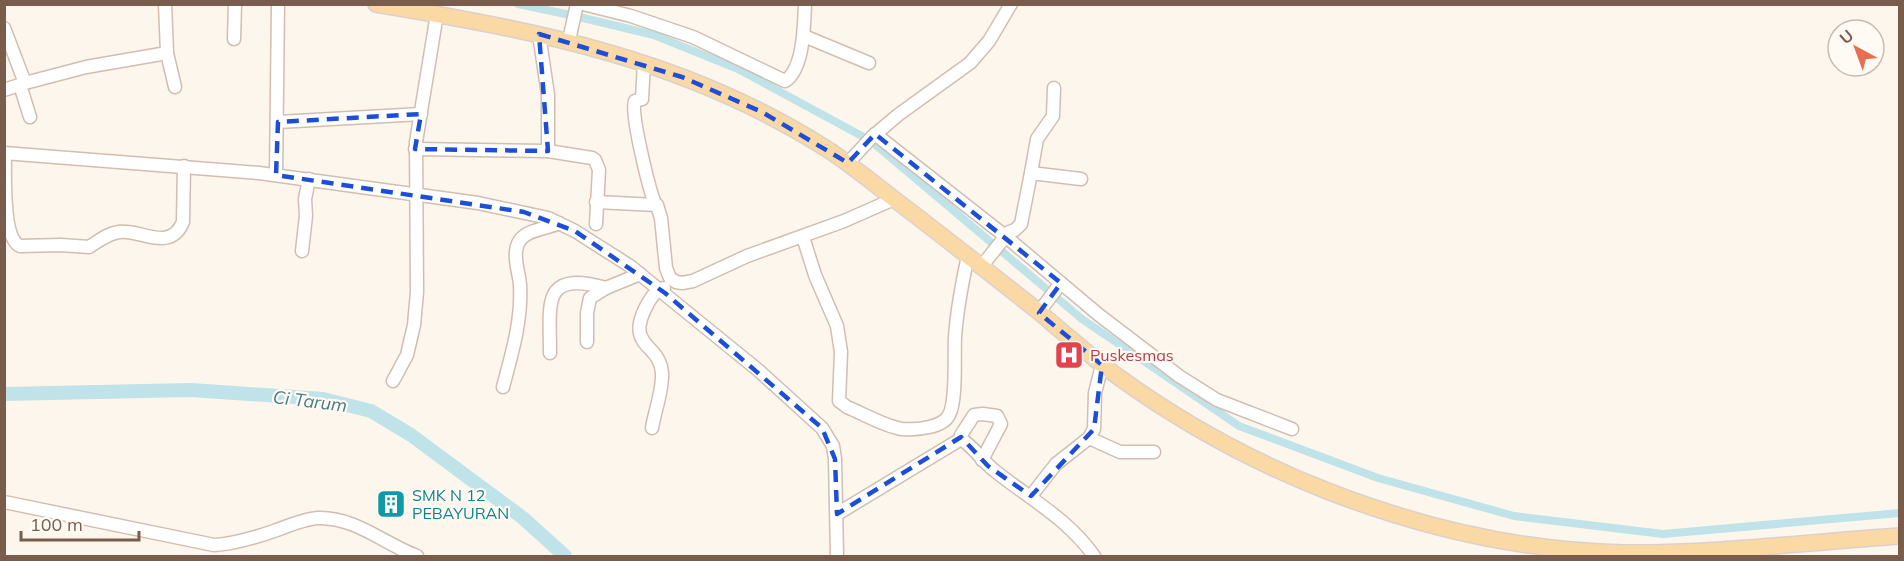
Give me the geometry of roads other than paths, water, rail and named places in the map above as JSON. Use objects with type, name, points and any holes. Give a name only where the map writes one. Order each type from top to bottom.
[{"type":"main road","points":[[376,4],[431,11],[539,34],[570,34],[682,77],[762,112],[852,159],[894,199],[1041,310],[1102,365],[1191,424],[1262,463],[1299,480],[1366,505],[1480,536],[1555,549],[1625,553],[1710,550],[1899,536]]},
{"type":"street","points":[[165,4],[167,53],[175,87]]},
{"type":"street","points":[[234,39],[235,4]]},
{"type":"street","points":[[276,175],[278,4]]},
{"type":"street","points":[[570,34],[579,7],[631,16],[693,37],[785,81],[789,79],[796,66],[804,36],[805,4]]},
{"type":"street","points":[[852,159],[874,135],[970,63],[989,41],[1011,4]]},
{"type":"street","points":[[393,381],[407,355],[414,325],[417,292],[415,149],[421,114],[431,11]]},
{"type":"street","points":[[6,34],[23,84],[30,117]]},
{"type":"street","points":[[539,34],[548,95],[548,151]]},
{"type":"street","points":[[804,36],[868,63]]},
{"type":"street","points":[[4,90],[86,67],[167,53]]},
{"type":"street","points":[[644,63],[642,99],[633,104],[636,126],[655,204],[661,218],[666,268],[670,278],[676,282],[685,283]]},
{"type":"street","points":[[983,264],[1003,238],[1021,224],[1037,139],[1053,116],[1054,88]]},
{"type":"street","points":[[278,122],[421,114]]},
{"type":"street","points":[[874,135],[1059,286],[1200,390],[1217,400],[1292,429]]},
{"type":"street","points":[[415,149],[548,151],[596,160],[599,170],[596,224]]},
{"type":"street","points":[[184,166],[183,222],[180,229],[172,235],[147,238],[132,232],[117,232],[88,247],[20,246],[15,244],[10,234],[6,200],[5,153],[184,166],[309,179],[415,193],[524,212],[559,223],[640,274],[758,370],[822,428],[833,446],[835,459],[837,556]]},
{"type":"street","points":[[1031,173],[1081,179]]},
{"type":"street","points":[[302,251],[306,216],[305,199],[309,179]]},
{"type":"street","points":[[652,428],[662,370],[657,359],[642,340],[640,326],[643,312],[659,289],[685,283],[747,256],[803,237],[894,199]]},
{"type":"street","points":[[596,202],[655,204]]},
{"type":"street","points":[[502,387],[519,323],[520,284],[517,245],[529,233],[559,223]]},
{"type":"street","points":[[803,237],[815,275],[837,326],[841,352],[840,403],[903,429],[933,425],[948,418]]},
{"type":"street","points":[[948,418],[952,403],[959,301],[968,256]]},
{"type":"street","points":[[587,342],[587,303],[590,298],[606,288],[640,274]]},
{"type":"street","points":[[550,353],[550,309],[558,287],[575,282],[586,282],[606,288]]},
{"type":"street","points":[[1041,310],[1059,286]]},
{"type":"street","points":[[1031,496],[1056,464],[1089,438],[1094,429],[1095,393],[1102,365]]},
{"type":"street","points":[[837,514],[961,437],[974,415],[997,416],[1001,424],[982,460]]},
{"type":"street","points":[[948,418],[959,428],[961,437],[982,460],[1031,496],[1074,532],[1094,556]]},
{"type":"street","points":[[1089,438],[1120,452],[1154,452]]},
{"type":"street","points":[[4,502],[214,545],[245,540],[303,521],[329,519],[367,530],[417,556]]},
{"type":"waterway","points":[[518,4],[654,35],[738,69],[871,141],[1082,319],[1239,426],[1378,478],[1514,516],[1663,534],[1900,513]]},
{"type":"waterway","name":"Ci Tarum","points":[[4,394],[191,390],[323,399],[371,411],[411,435],[523,518],[565,556]]},
{"type":"place","name":"Puskesmas","points":[[1069,355]]},
{"type":"place","name":"SMK N 12 PEBAYURAN","points":[[391,504]]}]
